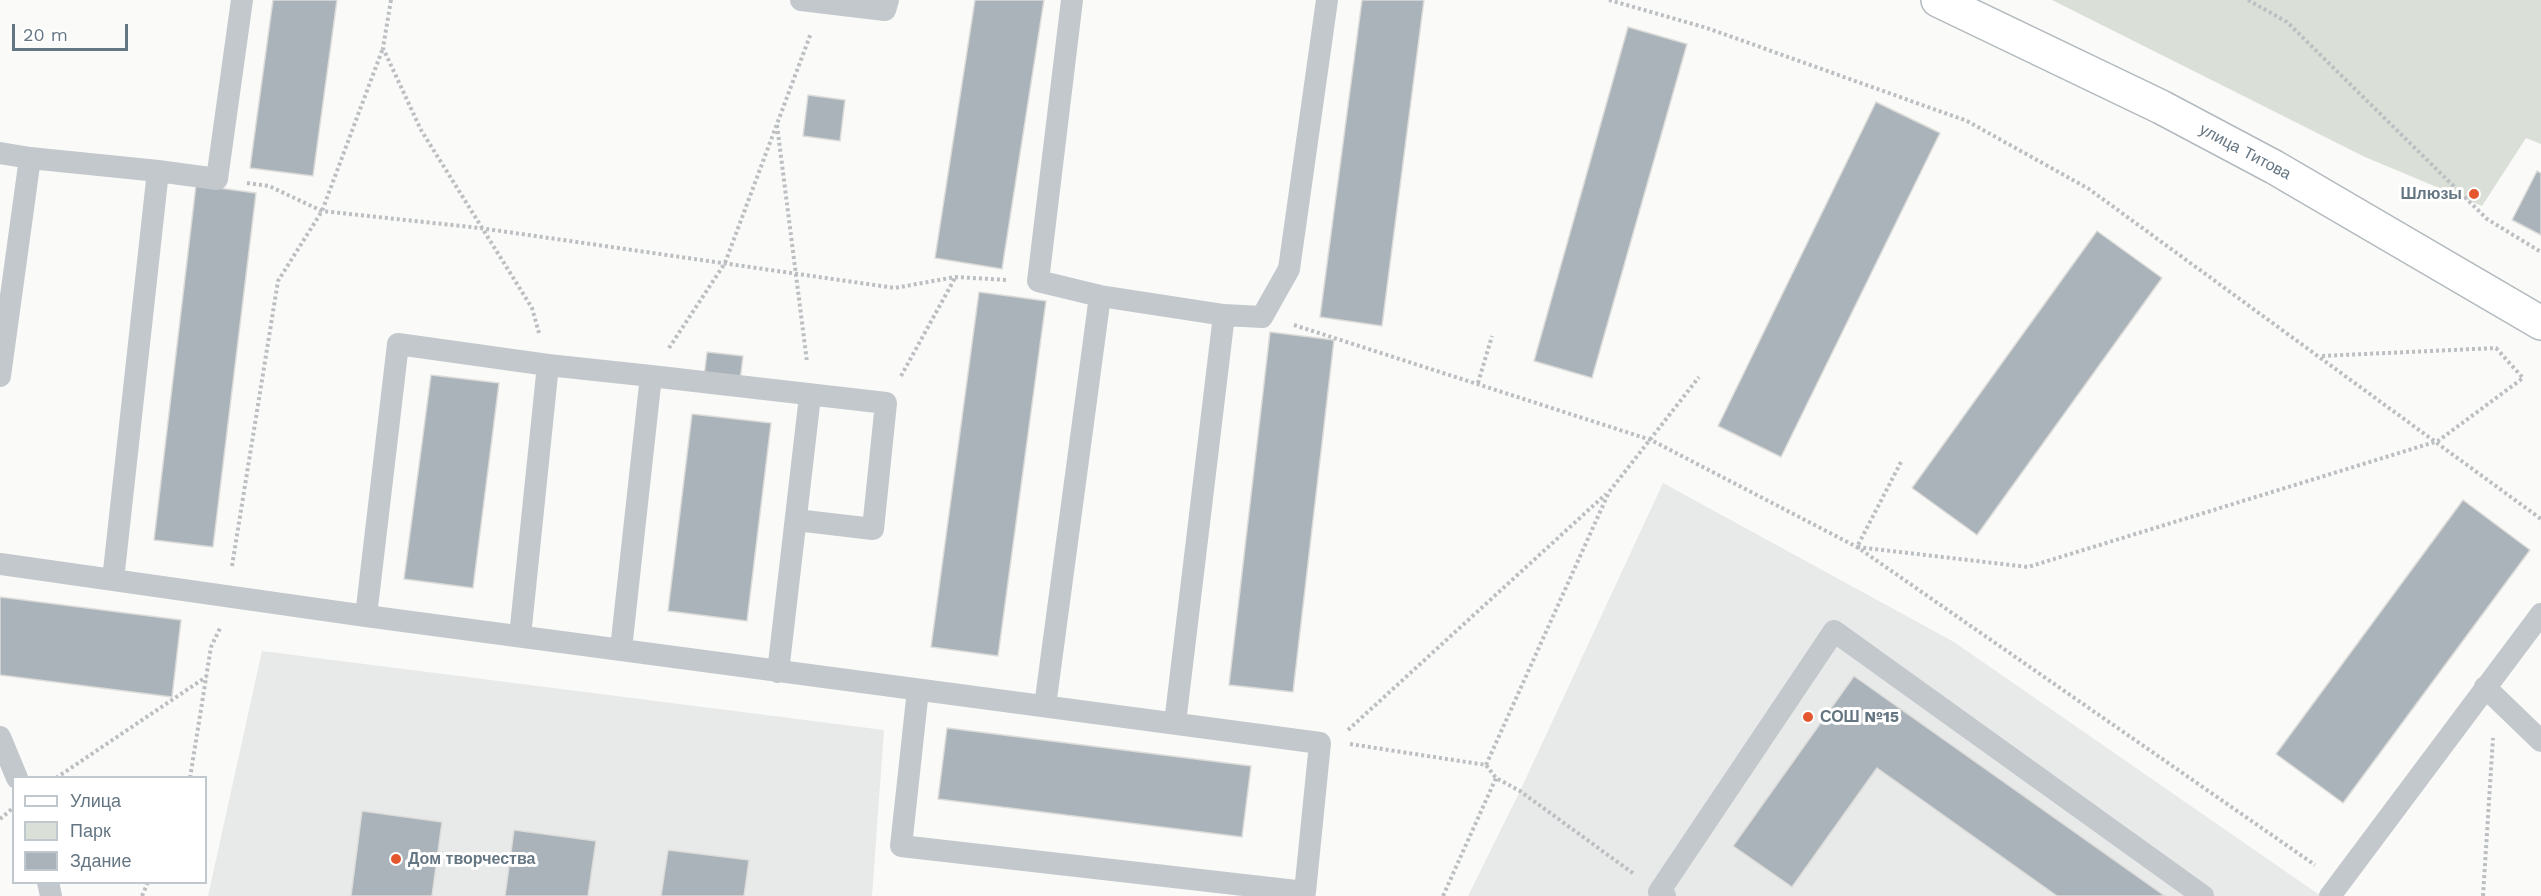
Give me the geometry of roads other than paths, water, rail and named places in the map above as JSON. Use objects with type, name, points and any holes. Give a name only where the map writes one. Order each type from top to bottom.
[{"type":"main road","name":"улица Титова","points":[[1938,0],[2161,107],[2274,167],[2541,323]]},
{"type":"lane","points":[[0,153],[217,178],[242,0]]},
{"type":"lane","points":[[811,1],[885,10],[888,0]]},
{"type":"lane","points":[[1072,0],[1038,281],[1100,296],[1224,315],[1262,317],[1289,269],[1327,0]]},
{"type":"lane","points":[[0,376],[30,158]]},
{"type":"lane","points":[[113,580],[158,171]]},
{"type":"lane","points":[[1045,706],[1100,296]]},
{"type":"lane","points":[[1175,723],[1224,315]]},
{"type":"lane","points":[[366,616],[398,344],[548,365],[886,403],[873,529],[796,520]]},
{"type":"lane","points":[[520,636],[548,365]]},
{"type":"lane","points":[[621,649],[651,376]]},
{"type":"lane","points":[[778,672],[810,396]]},
{"type":"lane","points":[[0,564],[778,672],[1045,706],[1327,743],[1305,892],[901,846],[918,690]]},
{"type":"lane","points":[[2335,889],[2491,693],[2541,614]]},
{"type":"lane","points":[[1662,894],[1834,631],[2203,896]]},
{"type":"lane","points":[[2491,693],[2541,741]]},
{"type":"lane","points":[[0,737],[17,776]]},
{"type":"place","name":"Шлюзы","points":[[2474,194]]},
{"type":"place","name":"СОШ №15","points":[[1808,717]]},
{"type":"place","name":"Дом творчества","points":[[396,859]]}]
